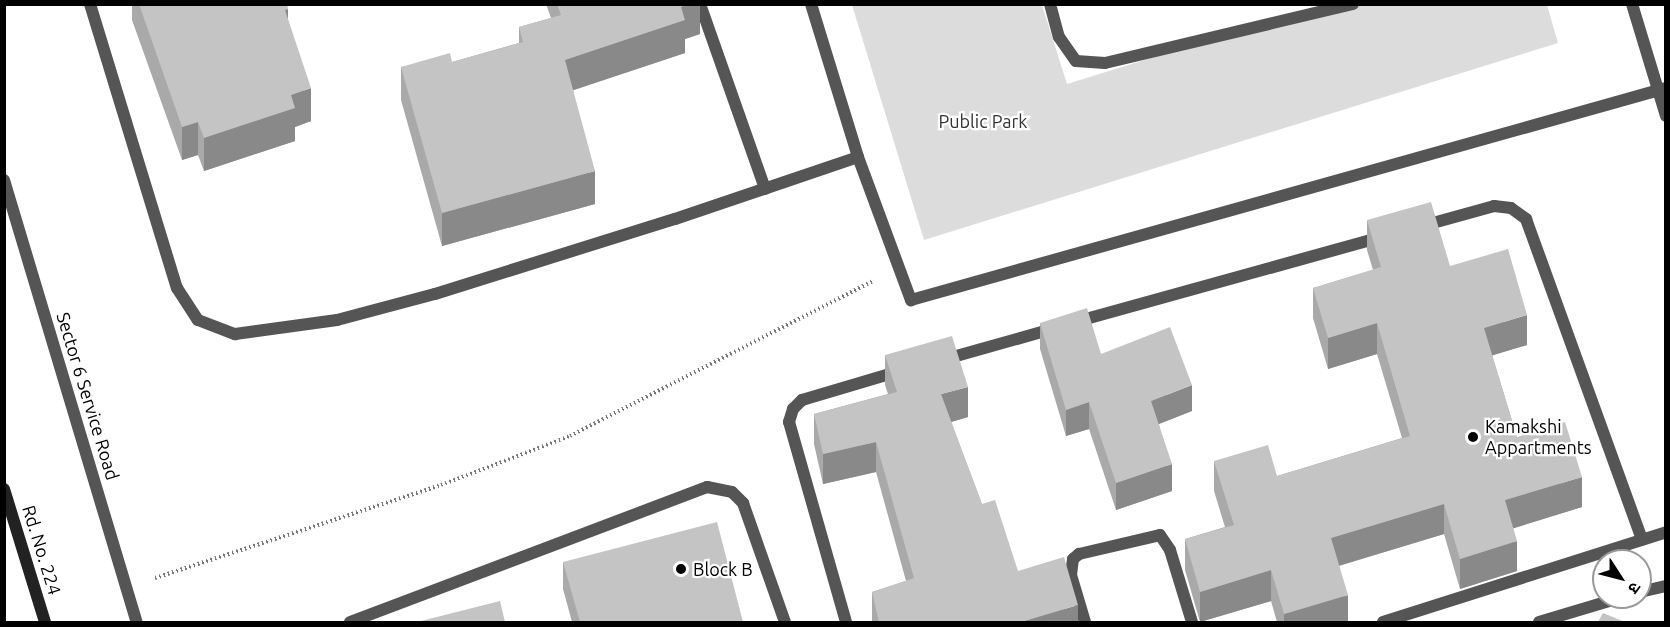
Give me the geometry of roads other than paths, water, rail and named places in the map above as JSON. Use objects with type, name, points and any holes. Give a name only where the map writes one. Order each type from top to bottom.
[{"type":"main road","name":"Rd. No. 224","points":[[4,489],[45,622]]},
{"type":"street","points":[[90,4],[177,288],[198,320],[235,334],[337,320],[435,294],[858,157]]},
{"type":"street","points":[[700,4],[765,189]]},
{"type":"street","points":[[811,4],[858,157],[911,300],[1662,89]]},
{"type":"street","points":[[1050,4],[1059,37],[1076,61],[1105,63],[1353,4]]},
{"type":"street","points":[[1632,4],[1662,89],[1665,116]]},
{"type":"street","name":"Sector 6 Service Road","points":[[4,180],[137,622]]},
{"type":"street","points":[[1414,228],[1494,206],[1511,208],[1526,219],[1642,540]]},
{"type":"street","points":[[846,622],[789,422],[793,409],[802,400],[1392,234]]},
{"type":"street","points":[[350,622],[707,487],[732,492],[743,503],[785,622]]},
{"type":"street","points":[[1383,622],[1665,532]]},
{"type":"street","points":[[1085,622],[1071,575],[1073,559],[1079,554],[1160,535],[1170,550],[1192,622]]},
{"type":"street","points":[[1539,622],[1592,606]]},
{"type":"place","name":"Kamakshi Appartments","points":[[1473,437]]},
{"type":"place","name":"Block B","points":[[681,569]]},
{"type":"park label","name":"Public Park","points":[[983,121]]}]
